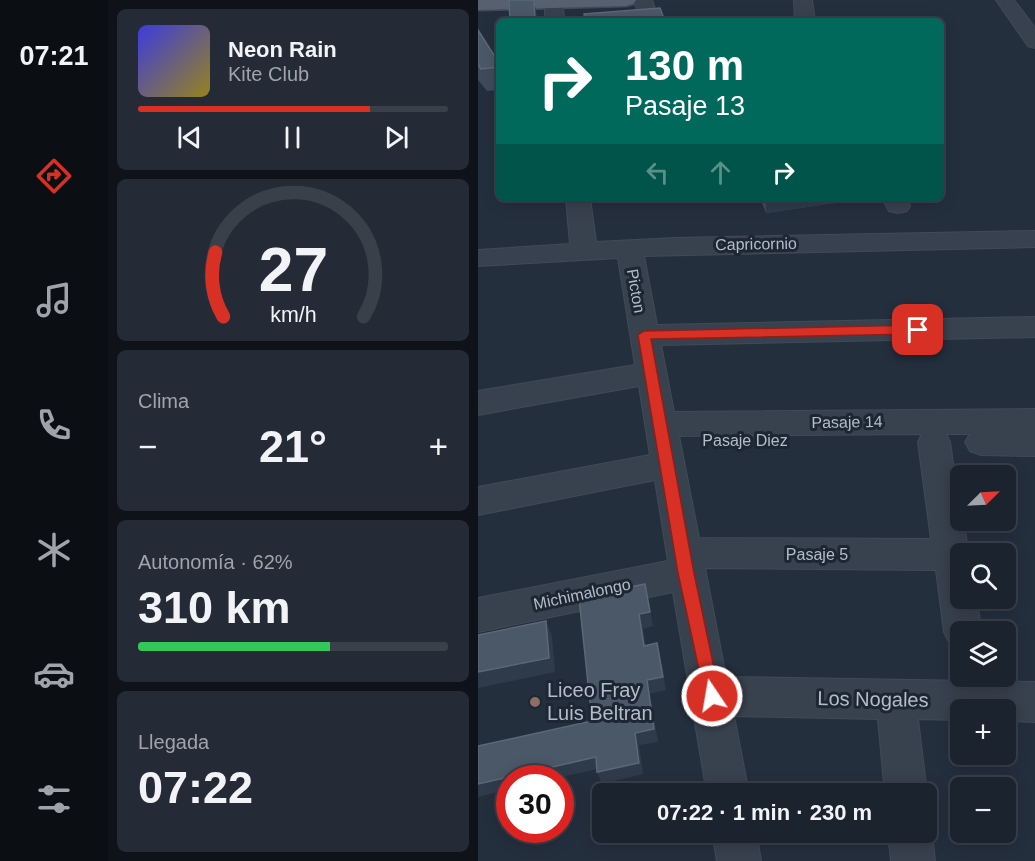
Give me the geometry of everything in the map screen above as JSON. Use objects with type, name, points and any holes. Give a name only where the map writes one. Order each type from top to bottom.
[{"type":"main road","points":[[478,4],[554,11],[626,0]]},
{"type":"street","points":[[643,0],[649,18]]},
{"type":"street","points":[[803,0],[805,18]]},
{"type":"street","points":[[1005,0],[1034,42]]},
{"type":"street","points":[[578,201],[584,252]]},
{"type":"street","name":"Capricornio","points":[[478,258],[629,248],[1034,239]]},
{"type":"street","name":"Picton","points":[[629,248],[726,783]]},
{"type":"street","points":[[644,335],[1034,327]]},
{"type":"street","points":[[478,403],[650,373]]},
{"type":"street","name":"Pasaje 14","points":[[663,443],[1034,421]]},
{"type":"street","points":[[950,543],[934,442],[1034,443]]},
{"type":"street","name":"Pasaje Diez","points":[[663,443],[934,442]]},
{"type":"street","points":[[478,501],[663,443]]},
{"type":"street","name":"Pasaje 5","points":[[685,563],[950,555]]},
{"type":"street","name":"Michimalongo","points":[[478,615],[685,563]]},
{"type":"street","name":"Los Nogales","points":[[712,696],[896,699],[971,689],[1034,702]]},
{"type":"street","points":[[896,699],[905,783]]},
{"type":"street","points":[[736,843],[739,861]]},
{"type":"street","points":[[911,843],[913,861]]},
{"type":"building","points":[[509,0],[534,0],[535,18],[510,18]]},
{"type":"building","points":[[660,8],[664,18],[585,18],[584,14]]},
{"type":"building","points":[[478,30],[496,58],[496,67],[481,69],[478,65]]},
{"type":"building","points":[[645,584],[650,612],[639,614],[644,646],[657,643],[663,677],[647,680],[654,729],[635,733],[639,763],[597,772],[596,757],[561,765],[496,765],[496,780],[478,784],[478,746],[592,721],[579,598]]},
{"type":"building","points":[[546,621],[549,658],[478,672],[478,635]]},
{"type":"place","name":"Liceo Fray Luis Beltran","points":[[535,702]]},
{"type":"route","points":[[712,696],[686,573],[644,335],[918,330]]}]
